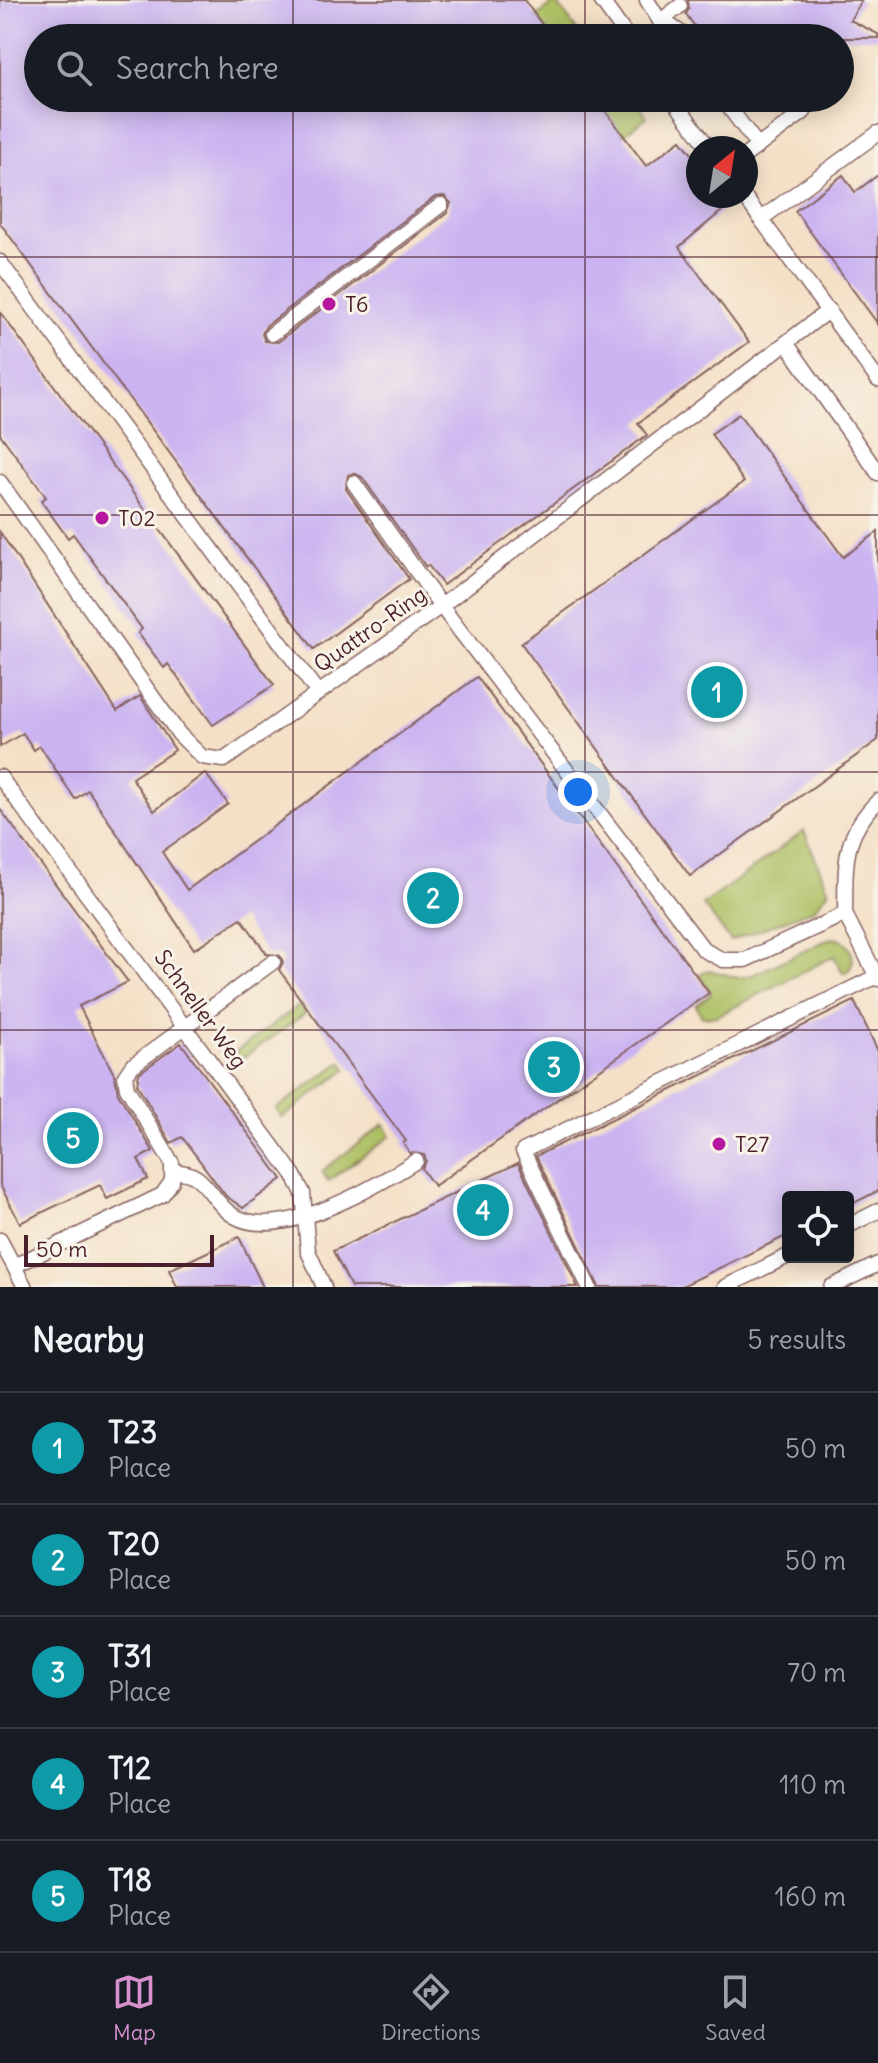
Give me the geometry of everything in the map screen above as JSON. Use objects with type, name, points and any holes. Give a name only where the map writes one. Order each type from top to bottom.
[{"type":"lane","points":[[601,0],[618,24]]},
{"type":"lane","points":[[652,2],[666,24]]},
{"type":"lane","points":[[662,20],[680,6]]},
{"type":"lane","points":[[682,112],[700,136]]},
{"type":"lane","points":[[730,112],[744,136]]},
{"type":"lane","points":[[758,146],[804,112]]},
{"type":"lane","points":[[761,219],[878,133]]},
{"type":"lane","points":[[272,334],[441,205]]},
{"type":"lane","points":[[753,208],[878,380]]},
{"type":"lane","points":[[0,262],[318,693]]},
{"type":"lane","name":"Quattro-Ring","points":[[0,482],[179,734],[202,757],[215,760],[231,757],[441,606],[641,448],[787,344],[829,310]]},
{"type":"lane","points":[[787,344],[878,473]]},
{"type":"lane","points":[[354,483],[547,759],[704,950],[712,956],[745,960],[845,914]]},
{"type":"lane","name":"Schneller Weg","points":[[0,777],[293,1174],[303,1193],[308,1251],[324,1287]]},
{"type":"lane","points":[[589,1287],[523,1151],[877,978],[845,914],[848,844],[862,817],[878,801]]},
{"type":"lane","points":[[14,1266],[162,1195],[174,1172],[172,1163],[127,1088],[125,1076],[132,1066],[273,962]]},
{"type":"lane","points":[[174,1172],[188,1171],[196,1175],[226,1210],[248,1223],[305,1219],[416,1161]]},
{"type":"lane","points":[[854,1223],[878,1211]]},
{"type":"lane","points":[[0,1240],[25,1287]]},
{"type":"lane","points":[[725,1287],[782,1259]]},
{"type":"lane","points":[[831,1287],[878,1264]]},
{"type":"green space","points":[[556,2],[572,24],[541,24],[536,17]]},
{"type":"green space","points":[[606,112],[643,112],[647,117],[623,135]]},
{"type":"green space","points":[[804,831],[829,891],[814,909],[731,941],[703,905]]},
{"type":"green space","points":[[831,938],[842,941],[850,949],[852,965],[849,970],[843,973],[834,956],[717,1016],[702,1017],[696,1005],[711,994],[700,975],[709,970],[739,978],[753,975]]},
{"type":"green space","points":[[300,1005],[306,1013],[240,1060],[235,1052]]},
{"type":"green space","points":[[342,1062],[347,1069],[282,1118],[276,1109]]},
{"type":"green space","points":[[384,1124],[391,1136],[328,1181],[322,1171]]},
{"type":"building","name":"T6","points":[[0,0],[524,0],[542,24],[24,24],[24,112],[606,112],[646,166],[681,140],[686,146],[686,208],[725,208],[679,247],[749,342],[638,423],[647,435],[443,585],[428,565],[426,567],[362,477],[354,473],[348,475],[346,489],[409,579],[314,649],[0,223]],"holes":[[[444,196],[451,203],[447,213],[278,342],[265,341],[262,334],[266,326],[435,197]]]},
{"type":"building","points":[[688,0],[862,0],[850,20],[878,34],[878,38],[854,38],[854,24],[693,24],[686,14]]},
{"type":"building","points":[[843,175],[855,192],[878,175],[878,324],[795,211]]},
{"type":"building","name":"T02","points":[[0,312],[274,685],[213,725],[168,664],[164,668],[138,633],[142,629],[73,534],[68,538],[41,501],[46,497],[0,434]]},
{"type":"building","points":[[739,414],[843,557],[878,532],[878,740],[690,876],[521,643],[744,482],[711,434]]},
{"type":"building","points":[[0,532],[117,711],[140,696],[175,750],[132,778],[154,811],[205,773],[228,804],[162,852],[187,890],[477,677],[709,993],[434,1186],[422,1169],[426,1161],[424,1155],[410,1153],[403,1143],[406,1141],[279,970],[283,962],[280,956],[267,954],[241,918],[194,949],[88,790],[75,799],[40,746],[34,750],[23,733],[0,747]]},
{"type":"building","points":[[0,809],[128,982],[79,1006],[115,1076],[118,1093],[153,1151],[138,1159],[148,1179],[107,1199],[100,1185],[20,1223],[0,1185]]},
{"type":"building","name":"T27","points":[[854,1001],[878,1051],[878,1191],[854,1203],[854,1191],[782,1191],[782,1238],[680,1287],[599,1287],[536,1156]]},
{"type":"building","points":[[181,1043],[282,1179],[243,1208],[226,1196],[182,1137],[171,1143],[137,1084],[139,1073]]},
{"type":"building","points":[[518,1163],[578,1287],[351,1287],[333,1251]]},
{"type":"building","points":[[239,1237],[263,1287],[177,1287],[169,1270]]},
{"type":"place","name":"T6","points":[[329,304]]},
{"type":"place","name":"T02","points":[[102,518]]},
{"type":"place","name":"T23","points":[[717,692]]},
{"type":"place","name":"T20","points":[[433,898]]},
{"type":"place","name":"T31","points":[[554,1067]]},
{"type":"place","name":"T18","points":[[73,1138]]},
{"type":"place","name":"T27","points":[[719,1144]]},
{"type":"place","name":"T12","points":[[483,1210]]}]
